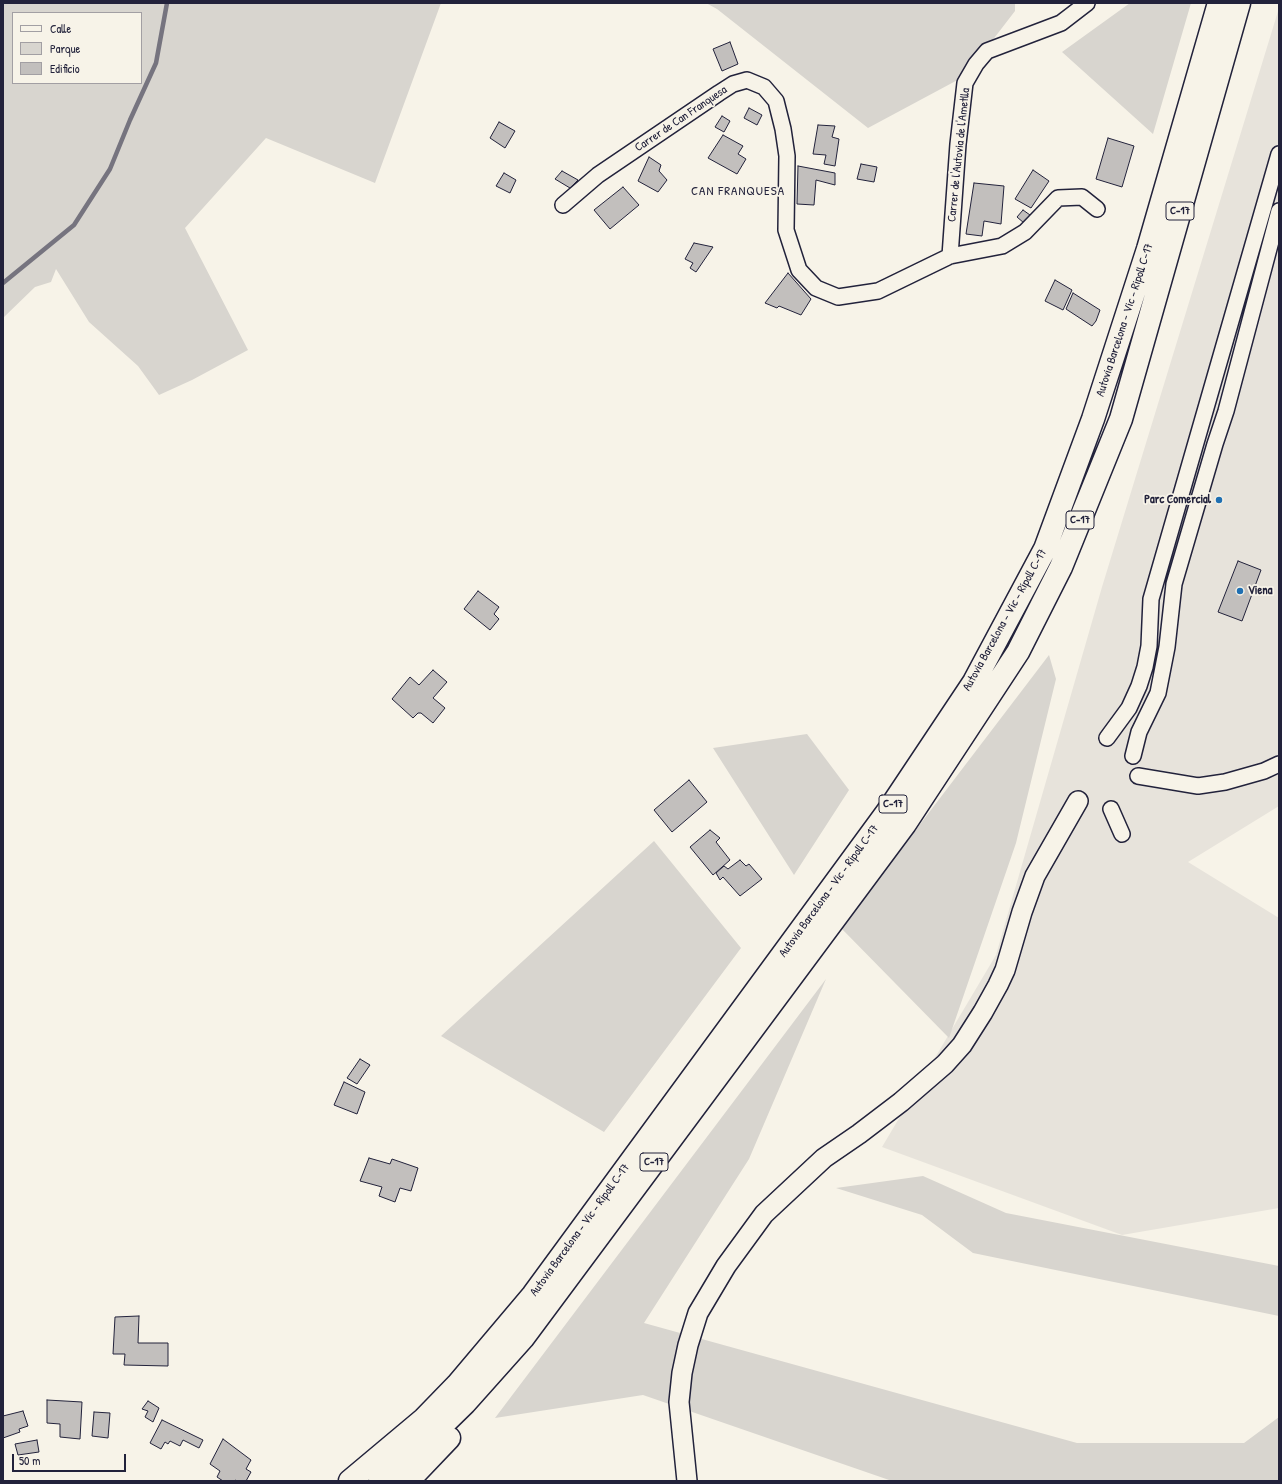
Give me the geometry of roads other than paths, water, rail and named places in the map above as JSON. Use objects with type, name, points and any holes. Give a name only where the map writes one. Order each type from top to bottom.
[{"type":"highway","name":"Autovia Barcelona - Vic - Ripoll C-17","points":[[350,1481],[424,1419],[453,1390],[533,1295],[888,811],[974,682],[1045,549],[1093,419],[1148,249],[1219,3]]},
{"type":"highway","name":"Autovia Barcelona - Vic - Ripoll C-17","points":[[380,1481],[418,1449],[465,1403],[523,1338],[905,824],[1018,652],[1061,567],[1121,419],[1239,3]]},
{"type":"highway","points":[[408,1481],[514,1366],[523,1338]]},
{"type":"street","name":"Carrer de l'Autovia de l'Ametlla","points":[[950,256],[958,144],[965,83],[976,64],[987,52],[1061,23],[1087,3]]},
{"type":"street","name":"Carrer de Can Franquesa","points":[[563,205],[598,175],[733,84],[747,80],[764,87],[776,101],[783,129],[787,156],[786,230],[799,270],[816,288],[838,297],[878,291],[950,256],[1002,246],[1025,232],[1058,198],[1082,197],[1097,209]]},
{"type":"street","points":[[1107,738],[1129,708],[1145,668],[1149,646],[1151,599],[1153,591],[1279,154]]},
{"type":"street","points":[[1133,756],[1139,732],[1158,693],[1167,647],[1174,584],[1226,411],[1279,212]]},
{"type":"street","points":[[1138,776],[1198,786],[1225,782],[1264,771],[1279,764]]},
{"type":"street","points":[[687,1481],[679,1402],[686,1352],[698,1313],[749,1233],[764,1214],[824,1158],[901,1102],[944,1064],[962,1045],[998,986],[1005,970],[1022,912],[1035,876],[1078,801]]},
{"type":"street","points":[[1111,809],[1122,834]]},
{"type":"waterway","points":[[3,283],[74,225],[110,169],[156,63],[167,3]]},
{"type":"place","name":"Parc Comercial","points":[[1219,500]]},
{"type":"place","name":"Viena","points":[[1240,591]]},
{"type":"district","name":"CAN FRANQUESA","points":[[738,192]]}]
